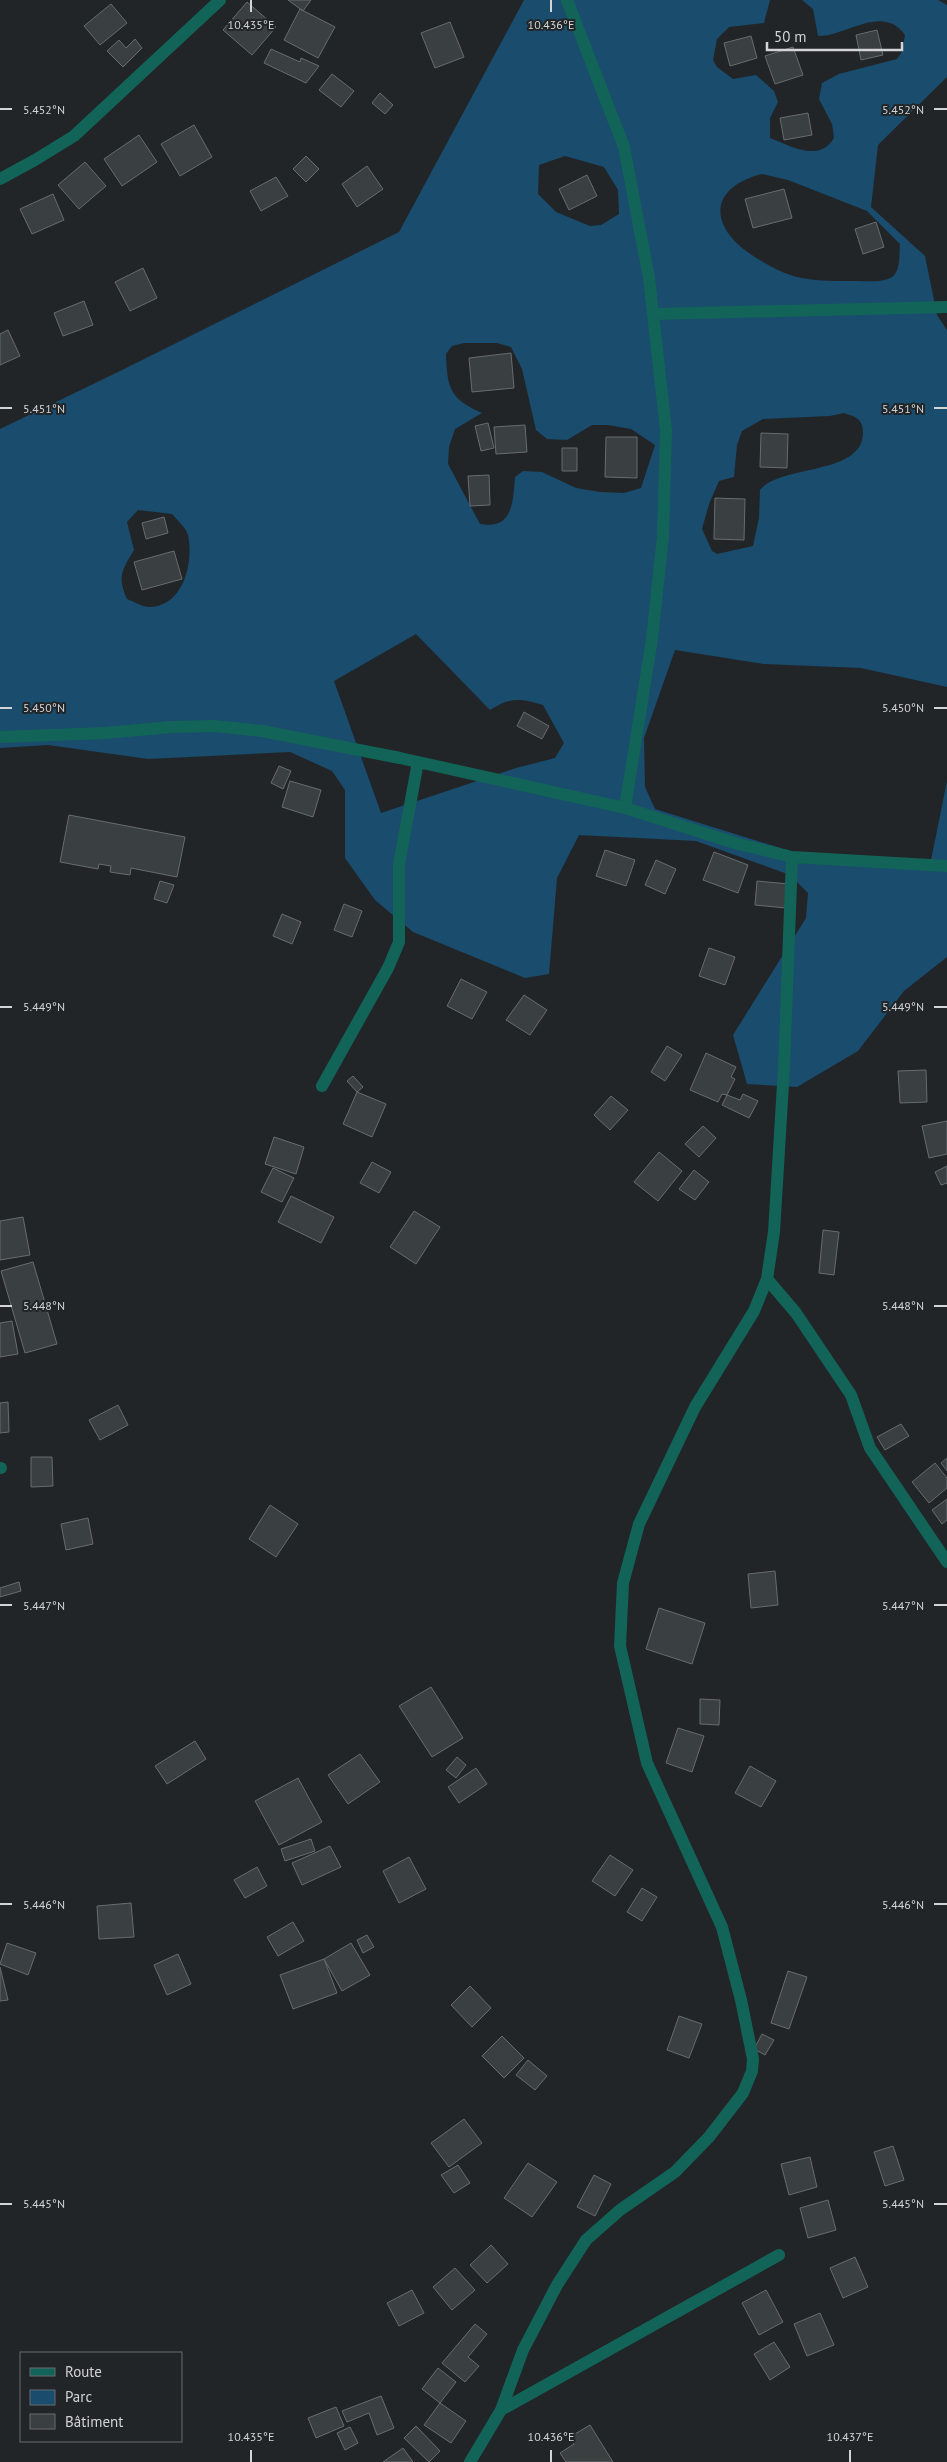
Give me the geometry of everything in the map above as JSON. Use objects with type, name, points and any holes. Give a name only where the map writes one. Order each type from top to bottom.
[{"type":"street","points":[[0,179],[49,153],[74,136],[220,0]]},
{"type":"street","points":[[567,0],[624,147],[649,278],[666,430],[663,536],[652,639],[625,808]]},
{"type":"street","points":[[653,314],[947,307]]},
{"type":"street","points":[[0,737],[214,726],[262,731],[418,762],[625,808],[735,843],[792,858],[947,866]]},
{"type":"street","points":[[322,1086],[388,968],[399,942],[399,864],[418,762]]},
{"type":"street","points":[[470,2462],[501,2410],[523,2350],[557,2285],[586,2240],[620,2210],[675,2172],[709,2138],[743,2093],[752,2071],[753,2059],[743,2010],[722,1928],[647,1763],[620,1646],[623,1583],[639,1524],[695,1407],[754,1311],[767,1279],[774,1232],[792,900],[792,858]]},
{"type":"street","points":[[767,1279],[796,1313],[851,1395],[870,1448],[947,1562]]},
{"type":"street","points":[[501,2410],[779,2255]]},
{"type":"green space","points":[[524,0],[770,0],[764,23],[729,27],[717,39],[713,60],[717,67],[733,79],[756,75],[774,91],[778,102],[770,118],[770,138],[796,148],[813,151],[821,150],[828,146],[834,138],[832,124],[819,99],[822,83],[839,74],[897,59],[902,52],[905,35],[896,26],[886,22],[875,22],[829,35],[818,36],[813,9],[802,0],[938,0],[947,5],[947,77],[878,145],[871,207],[925,256],[937,315],[947,330],[947,687],[861,668],[764,664],[675,650],[644,738],[645,787],[655,809],[819,860],[930,865],[947,781],[947,957],[904,991],[858,1051],[797,1087],[747,1084],[733,1035],[806,918],[808,893],[790,875],[696,841],[579,835],[557,878],[549,974],[525,978],[413,932],[375,900],[345,858],[345,790],[332,771],[290,752],[148,759],[48,745],[0,748],[0,429],[399,232]],"holes":[[[565,156],[604,167],[618,190],[619,214],[601,225],[590,226],[556,212],[538,194],[539,165]],[[762,174],[788,180],[867,211],[900,244],[897,271],[892,277],[879,281],[817,280],[789,275],[759,260],[733,239],[722,222],[720,211],[722,202],[726,194],[742,182]],[[464,343],[497,343],[511,347],[522,369],[536,430],[547,439],[567,440],[592,425],[608,425],[631,429],[655,445],[641,488],[624,493],[600,492],[576,488],[542,472],[523,471],[515,477],[512,504],[505,518],[499,523],[491,525],[480,524],[448,464],[449,447],[455,429],[482,413],[463,403],[452,391],[449,384],[446,354],[452,346]],[[844,413],[858,419],[863,428],[859,447],[849,456],[836,463],[785,476],[770,482],[760,490],[759,518],[753,546],[717,554],[712,551],[702,529],[709,504],[719,481],[734,477],[737,445],[742,431],[763,419],[830,416]],[[138,510],[172,514],[187,532],[189,546],[187,570],[184,582],[170,600],[161,605],[149,607],[127,599],[122,585],[122,574],[134,550],[127,522]],[[416,634],[490,710],[503,703],[515,700],[543,705],[564,743],[555,758],[516,768],[381,813],[334,681]]]},
{"type":"building","points":[[288,0],[311,0],[303,11]]},
{"type":"building","points":[[247,2],[276,27],[252,55],[223,30]]},
{"type":"building","points":[[111,4],[127,23],[100,45],[84,26]]},
{"type":"building","points":[[300,9],[335,27],[318,58],[284,40]]},
{"type":"building","points":[[450,22],[464,57],[435,68],[421,33]]},
{"type":"building","points":[[877,30],[883,55],[861,60],[856,35]]},
{"type":"building","points":[[751,36],[757,58],[730,66],[724,43]]},
{"type":"building","points":[[135,39],[142,48],[123,67],[107,51],[119,40],[126,48]]},
{"type":"building","points":[[793,47],[803,75],[775,84],[765,56]]},
{"type":"building","points":[[271,49],[300,62],[301,58],[319,66],[306,83],[264,63]]},
{"type":"building","points":[[332,74],[354,91],[341,107],[319,90]]},
{"type":"building","points":[[380,93],[393,105],[385,114],[372,103]]},
{"type":"building","points":[[808,113],[812,135],[784,140],[780,118]]},
{"type":"building","points":[[194,125],[212,157],[180,176],[161,144]]},
{"type":"building","points":[[139,135],[157,162],[122,186],[104,159]]},
{"type":"building","points":[[306,156],[319,169],[306,182],[293,169]]},
{"type":"building","points":[[85,162],[106,186],[79,209],[58,185]]},
{"type":"building","points":[[367,166],[383,189],[357,207],[342,184]]},
{"type":"building","points":[[587,175],[597,196],[569,210],[559,189]]},
{"type":"building","points":[[276,177],[288,196],[261,211],[250,191]]},
{"type":"building","points":[[784,189],[792,218],[753,228],[745,199]]},
{"type":"building","points":[[53,194],[64,220],[32,234],[20,209]]},
{"type":"building","points":[[876,222],[884,247],[863,254],[855,229]]},
{"type":"building","points":[[143,268],[157,298],[130,311],[115,282]]},
{"type":"building","points":[[84,301],[93,325],[63,336],[54,313]]},
{"type":"building","points":[[8,330],[20,356],[0,365],[0,334]]},
{"type":"building","points":[[511,353],[514,388],[472,392],[469,358]]},
{"type":"building","points":[[488,423],[494,448],[481,451],[475,426]]},
{"type":"building","points":[[525,425],[527,452],[496,454],[494,427]]},
{"type":"building","points":[[761,433],[788,434],[787,468],[760,467]]},
{"type":"building","points":[[606,437],[637,437],[637,478],[605,477]]},
{"type":"building","points":[[562,448],[577,448],[577,471],[562,471]]},
{"type":"building","points":[[489,475],[490,505],[470,506],[468,476]]},
{"type":"building","points":[[715,498],[745,499],[744,540],[714,539]]},
{"type":"building","points":[[164,517],[168,533],[146,539],[142,523]]},
{"type":"building","points":[[174,551],[182,579],[142,590],[134,562]]},
{"type":"building","points":[[524,712],[549,726],[542,739],[517,726]]},
{"type":"building","points":[[279,766],[291,771],[283,789],[271,783]]},
{"type":"building","points":[[290,781],[321,790],[313,817],[282,807]]},
{"type":"building","points":[[69,815],[185,837],[177,877],[131,868],[130,875],[110,872],[111,866],[99,864],[98,869],[60,862]]},
{"type":"building","points":[[605,850],[635,860],[626,886],[596,876]]},
{"type":"building","points":[[714,852],[748,865],[738,893],[703,880]]},
{"type":"building","points":[[656,860],[676,869],[665,894],[645,885]]},
{"type":"building","points":[[160,881],[174,885],[167,903],[154,899]]},
{"type":"building","points":[[757,881],[789,884],[786,908],[755,905]]},
{"type":"building","points":[[344,904],[362,911],[352,937],[334,930]]},
{"type":"building","points":[[282,914],[301,922],[292,944],[273,936]]},
{"type":"building","points":[[709,948],[735,957],[725,985],[699,976]]},
{"type":"building","points":[[461,979],[487,992],[472,1019],[447,1006]]},
{"type":"building","points":[[524,995],[547,1010],[530,1035],[506,1020]]},
{"type":"building","points":[[667,1046],[682,1055],[665,1081],[651,1072]]},
{"type":"building","points":[[706,1053],[736,1067],[731,1077],[735,1079],[727,1095],[722,1094],[718,1102],[690,1090]]},
{"type":"building","points":[[926,1070],[927,1102],[900,1103],[898,1071]]},
{"type":"building","points":[[353,1076],[363,1087],[357,1092],[347,1081]]},
{"type":"building","points":[[357,1092],[386,1104],[372,1137],[343,1124]]},
{"type":"building","points":[[743,1094],[758,1101],[749,1118],[722,1105],[727,1095],[740,1100]]},
{"type":"building","points":[[611,1096],[628,1110],[610,1130],[594,1115]]},
{"type":"building","points":[[947,1121],[947,1154],[929,1158],[922,1126]]},
{"type":"building","points":[[703,1126],[716,1138],[699,1157],[685,1144]]},
{"type":"building","points":[[274,1137],[304,1147],[296,1174],[265,1164]]},
{"type":"building","points":[[659,1152],[682,1171],[658,1201],[634,1182]]},
{"type":"building","points":[[372,1162],[391,1172],[379,1193],[360,1183]]},
{"type":"building","points":[[947,1166],[947,1183],[941,1185],[935,1172]]},
{"type":"building","points":[[273,1168],[294,1178],[282,1202],[261,1192]]},
{"type":"building","points":[[694,1170],[709,1182],[695,1200],[679,1189]]},
{"type":"building","points":[[291,1196],[334,1217],[321,1243],[278,1222]]},
{"type":"building","points":[[414,1211],[440,1227],[416,1264],[390,1247]]},
{"type":"building","points":[[23,1217],[30,1255],[0,1260],[0,1221]]},
{"type":"building","points":[[823,1230],[839,1232],[834,1275],[819,1273]]},
{"type":"building","points":[[33,1262],[57,1344],[25,1353],[1,1271]]},
{"type":"building","points":[[12,1321],[18,1354],[0,1357],[0,1323]]},
{"type":"building","points":[[8,1402],[9,1432],[0,1433],[0,1403]]},
{"type":"building","points":[[118,1405],[128,1425],[100,1440],[89,1420]]},
{"type":"building","points":[[901,1424],[909,1436],[885,1450],[877,1437]]},
{"type":"building","points":[[31,1457],[52,1457],[53,1486],[31,1487]]},
{"type":"building","points":[[947,1458],[947,1471],[941,1463]]},
{"type":"building","points":[[935,1463],[947,1478],[947,1488],[929,1503],[912,1482]]},
{"type":"building","points":[[947,1499],[947,1520],[942,1524],[932,1510]]},
{"type":"building","points":[[270,1505],[298,1524],[276,1557],[249,1539]]},
{"type":"building","points":[[88,1518],[93,1544],[66,1550],[61,1524]]},
{"type":"building","points":[[775,1571],[778,1605],[751,1608],[748,1574]]},
{"type":"building","points":[[19,1582],[21,1591],[0,1597],[0,1588]]},
{"type":"building","points":[[659,1608],[705,1623],[692,1664],[646,1649]]},
{"type":"building","points":[[431,1687],[463,1738],[432,1757],[399,1706]]},
{"type":"building","points":[[700,1699],[720,1700],[719,1725],[700,1724]]},
{"type":"building","points":[[678,1728],[704,1736],[692,1772],[666,1763]]},
{"type":"building","points":[[195,1741],[206,1759],[167,1784],[155,1766]]},
{"type":"building","points":[[360,1754],[380,1782],[348,1804],[328,1775]]},
{"type":"building","points":[[457,1757],[466,1765],[456,1778],[446,1770]]},
{"type":"building","points":[[750,1766],[776,1781],[761,1807],[735,1793]]},
{"type":"building","points":[[476,1768],[487,1784],[459,1803],[448,1787]]},
{"type":"building","points":[[298,1778],[322,1822],[279,1845],[255,1801]]},
{"type":"building","points":[[311,1839],[315,1851],[285,1861],[281,1849]]},
{"type":"building","points":[[330,1846],[341,1867],[302,1885],[292,1863]]},
{"type":"building","points":[[610,1855],[633,1870],[615,1896],[592,1881]]},
{"type":"building","points":[[409,1857],[426,1889],[399,1903],[383,1871]]},
{"type":"building","points":[[257,1867],[267,1886],[245,1898],[234,1880]]},
{"type":"building","points":[[642,1888],[657,1897],[642,1921],[627,1912]]},
{"type":"building","points":[[131,1903],[134,1937],[99,1939],[97,1906]]},
{"type":"building","points":[[293,1922],[304,1941],[278,1956],[267,1937]]},
{"type":"building","points":[[367,1935],[374,1947],[363,1953],[357,1940]]},
{"type":"building","points":[[7,1943],[36,1953],[28,1975],[0,1964]]},
{"type":"building","points":[[351,1943],[370,1975],[342,1991],[324,1959]]},
{"type":"building","points":[[178,1954],[191,1984],[167,1995],[154,1965]]},
{"type":"building","points":[[324,1959],[337,1993],[293,2009],[280,1975]]},
{"type":"building","points":[[0,1967],[8,2000],[0,2001]]},
{"type":"building","points":[[788,1971],[807,1977],[789,2029],[771,2023]]},
{"type":"building","points":[[470,1986],[491,2008],[472,2027],[451,2005]]},
{"type":"building","points":[[679,2016],[702,2024],[689,2058],[667,2050]]},
{"type":"building","points":[[762,2034],[774,2040],[765,2055],[754,2049]]},
{"type":"building","points":[[502,2036],[524,2058],[504,2078],[482,2056]]},
{"type":"building","points":[[528,2060],[547,2076],[535,2090],[516,2075]]},
{"type":"building","points":[[464,2119],[482,2143],[449,2167],[431,2143]]},
{"type":"building","points":[[893,2146],[904,2180],[885,2186],[874,2152]]},
{"type":"building","points":[[810,2157],[817,2187],[789,2195],[781,2164]]},
{"type":"building","points":[[528,2163],[557,2182],[532,2217],[504,2198]]},
{"type":"building","points":[[458,2165],[470,2183],[454,2193],[441,2175]]},
{"type":"building","points":[[594,2175],[611,2184],[595,2216],[577,2207]]},
{"type":"building","points":[[828,2200],[836,2230],[808,2238],[800,2208]]},
{"type":"building","points":[[491,2245],[508,2264],[487,2283],[470,2265]]},
{"type":"building","points":[[855,2257],[868,2287],[843,2298],[830,2268]]},
{"type":"building","points":[[455,2268],[475,2290],[452,2310],[433,2287]]},
{"type":"building","points":[[412,2290],[424,2313],[399,2326],[387,2303]]},
{"type":"building","points":[[766,2290],[783,2322],[759,2335],[742,2303]]},
{"type":"building","points":[[820,2313],[834,2345],[807,2356],[794,2324]]},
{"type":"building","points":[[475,2324],[487,2334],[468,2357],[479,2366],[465,2382],[442,2363]]},
{"type":"building","points":[[774,2342],[790,2367],[770,2380],[754,2354]]},
{"type":"building","points":[[438,2368],[456,2382],[440,2403],[422,2389]]},
{"type":"building","points":[[381,2396],[394,2428],[377,2435],[369,2413],[347,2422],[342,2411]]},
{"type":"building","points":[[440,2403],[466,2421],[451,2443],[424,2425]]},
{"type":"building","points":[[336,2407],[344,2426],[316,2438],[308,2418]]},
{"type":"building","points":[[590,2425],[613,2462],[566,2462],[560,2453],[574,2444],[570,2437]]},
{"type":"building","points":[[416,2426],[440,2451],[429,2462],[404,2438]]},
{"type":"building","points":[[350,2427],[358,2443],[345,2450],[337,2433]]},
{"type":"building","points":[[403,2448],[413,2462],[383,2462]]}]
